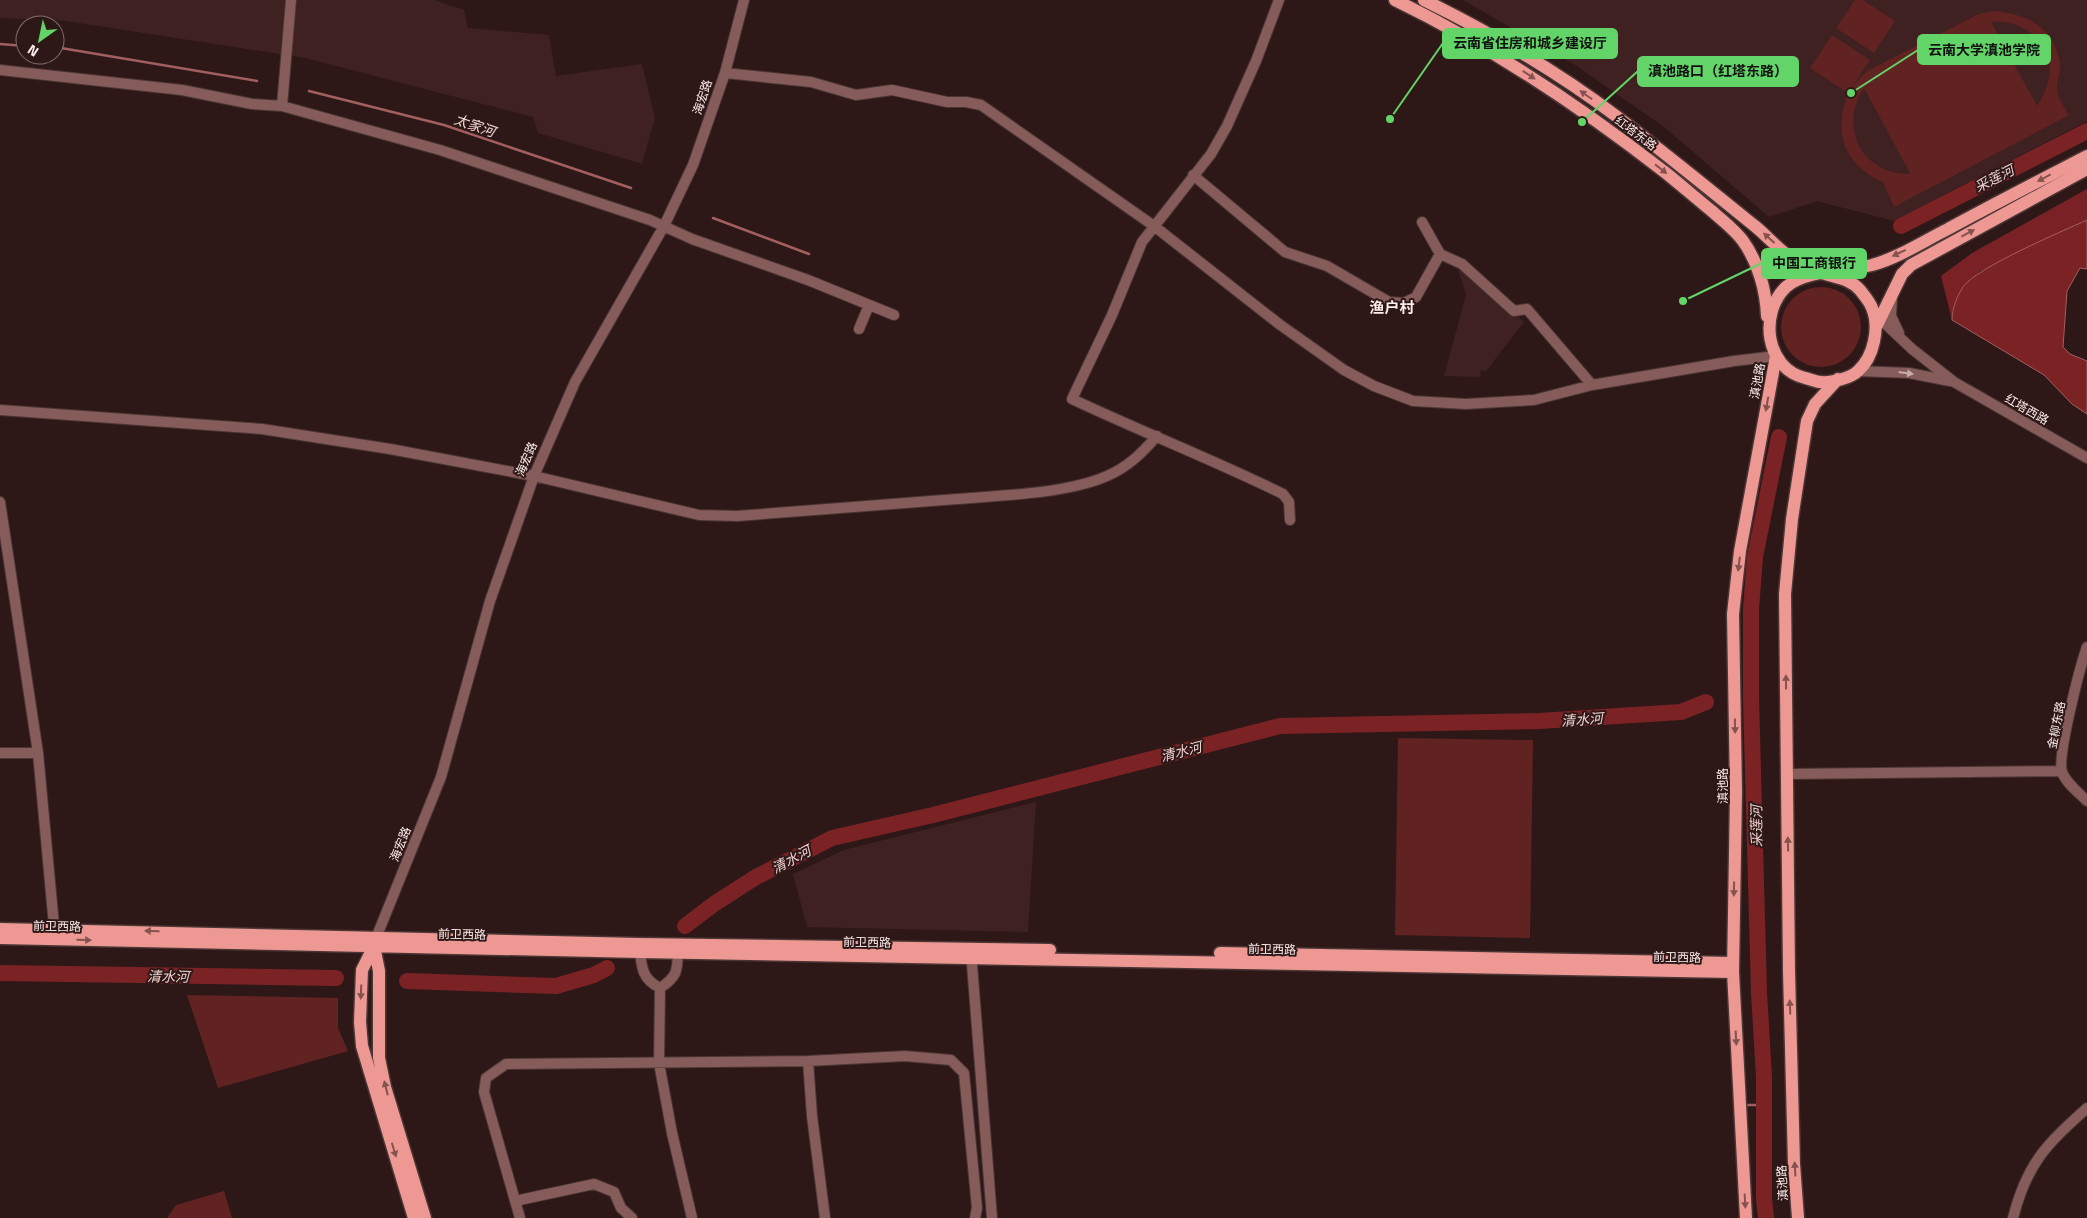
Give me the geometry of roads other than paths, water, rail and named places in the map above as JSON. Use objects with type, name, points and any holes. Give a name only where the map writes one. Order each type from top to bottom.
[{"type":"main road","name":"红塔东路","points":[[1395,0],[1439,22],[1553,90],[1614,133],[1734,230],[1744,242],[1763,284],[1768,330]]},
{"type":"main road","name":"红塔东路","points":[[1424,0],[1466,21],[1553,72],[1621,119],[1757,228],[1789,257],[1823,274]]},
{"type":"main road","points":[[1823,274],[1844,278],[1858,287],[1872,306],[1876,320],[1874,340],[1868,356],[1858,371],[1838,379],[1822,382],[1798,376],[1785,367],[1776,356],[1768,330],[1772,306],[1786,287],[1802,277],[1876,264],[1919,244],[2087,156]]},
{"type":"main road","points":[[1876,320],[1902,274],[1916,261],[2087,169]]},
{"type":"main road","name":"滇池路","points":[[1746,1218],[1733,968],[1736,792],[1733,614],[1740,551],[1776,356]]},
{"type":"main road","name":"滇池路","points":[[1798,1218],[1794,1154],[1789,971],[1785,594],[1792,518],[1807,421],[1815,404],[1838,379]]},
{"type":"main road","name":"前卫西路","points":[[0,928],[55,934],[374,942],[1733,968]]},
{"type":"main road","name":"前卫西路","points":[[0,938],[55,934]]},
{"type":"main road","points":[[374,942],[378,971],[379,1058],[385,1087],[425,1218]]},
{"type":"main road","name":"海宏路","points":[[374,942],[362,970],[360,1022],[362,1046],[414,1218]]},
{"type":"street","points":[[282,106],[291,0]]},
{"type":"street","name":"海宏路","points":[[374,942],[387,914],[441,777],[490,601],[534,476],[575,382],[609,319],[664,226],[693,165],[724,73],[744,0]]},
{"type":"street","points":[[1279,0],[1256,62],[1227,126],[1211,154],[1142,242],[1112,315],[1072,399],[1283,494],[1289,502],[1290,520]]},
{"type":"street","points":[[0,70],[182,90],[252,104],[282,106],[440,150],[641,216],[692,238],[808,280],[894,315]]},
{"type":"street","points":[[724,73],[811,82],[856,95],[892,90],[947,102],[981,104],[1154,226],[1279,324],[1344,370],[1374,386],[1413,401],[1466,404],[1534,400],[1592,384],[1776,356]]},
{"type":"street","points":[[1194,175],[1285,252],[1327,266],[1389,302],[1404,303],[1416,297],[1440,254]]},
{"type":"street","points":[[1422,222],[1440,254],[1462,264],[1514,311],[1527,309],[1592,384]]},
{"type":"street","points":[[1892,294],[1892,316],[1901,336],[1912,349],[1954,382]]},
{"type":"street","points":[[859,329],[869,305]]},
{"type":"street","points":[[1876,320],[1901,336]]},
{"type":"street","points":[[1858,371],[1909,373],[1954,382]]},
{"type":"street","name":"红塔西路","points":[[1954,382],[2087,458]]},
{"type":"street","points":[[0,410],[262,429],[390,449],[534,476],[699,515],[737,516],[1056,489],[1092,481],[1118,471],[1144,451],[1157,436]]},
{"type":"street","points":[[0,502],[38,753],[55,934]]},
{"type":"street","name":"金柳东路","points":[[2062,772],[2062,752],[2077,679],[2087,647]]},
{"type":"street","points":[[0,753],[38,753]]},
{"type":"street","points":[[1787,774],[2062,772],[2087,801]]},
{"type":"street","points":[[639,948],[644,975],[650,983],[660,988]]},
{"type":"street","points":[[660,988],[671,980],[678,968],[678,948]]},
{"type":"street","points":[[971,953],[992,1218]]},
{"type":"street","points":[[660,988],[659,1063],[672,1133],[692,1218]]},
{"type":"street","points":[[520,1218],[484,1092],[486,1078],[506,1064],[808,1061],[905,1056],[951,1060],[964,1073],[977,1208],[975,1218]]},
{"type":"street","points":[[808,1061],[812,1116],[826,1218]]},
{"type":"street","points":[[2013,1218],[2023,1184],[2039,1155],[2051,1140],[2087,1108]]},
{"type":"street","points":[[515,1201],[594,1184],[614,1192],[621,1208],[632,1218]]},
{"type":"waterway","name":"太家河","points":[[0,44],[15,45]]},
{"type":"waterway","name":"太家河","points":[[65,49],[257,81]]},
{"type":"waterway","name":"太家河","points":[[309,91],[444,125],[631,188]]},
{"type":"waterway","name":"采莲河","points":[[1901,226],[2087,131]]},
{"type":"waterway","name":"太家河","points":[[713,218],[809,254]]},
{"type":"waterway","name":"采莲河","points":[[1766,1218],[1764,1198],[1764,1077],[1759,992],[1751,698],[1751,609],[1755,557],[1779,437]]},
{"type":"waterway","name":"清水河","points":[[685,926],[714,904],[756,877],[832,838],[933,815],[1280,726],[1539,721],[1681,712],[1706,702]]},
{"type":"waterway","name":"清水河","points":[[407,981],[556,986],[594,975],[607,968]]},
{"type":"waterway","name":"清水河","points":[[0,973],[336,978]]},
{"type":"waterway","points":[[1745,1105],[1764,1105]]},
{"type":"place","name":"云南大学滇池学院","points":[[1851,93]]},
{"type":"place","name":"云南省住房和城乡建设厅","points":[[1390,119]]},
{"type":"place","name":"滇池路口（红塔东路）","points":[[1582,122]]},
{"type":"place","name":"中国工商银行","points":[[1683,301]]},
{"type":"district","name":"渔户村","points":[[1392,307]]}]
